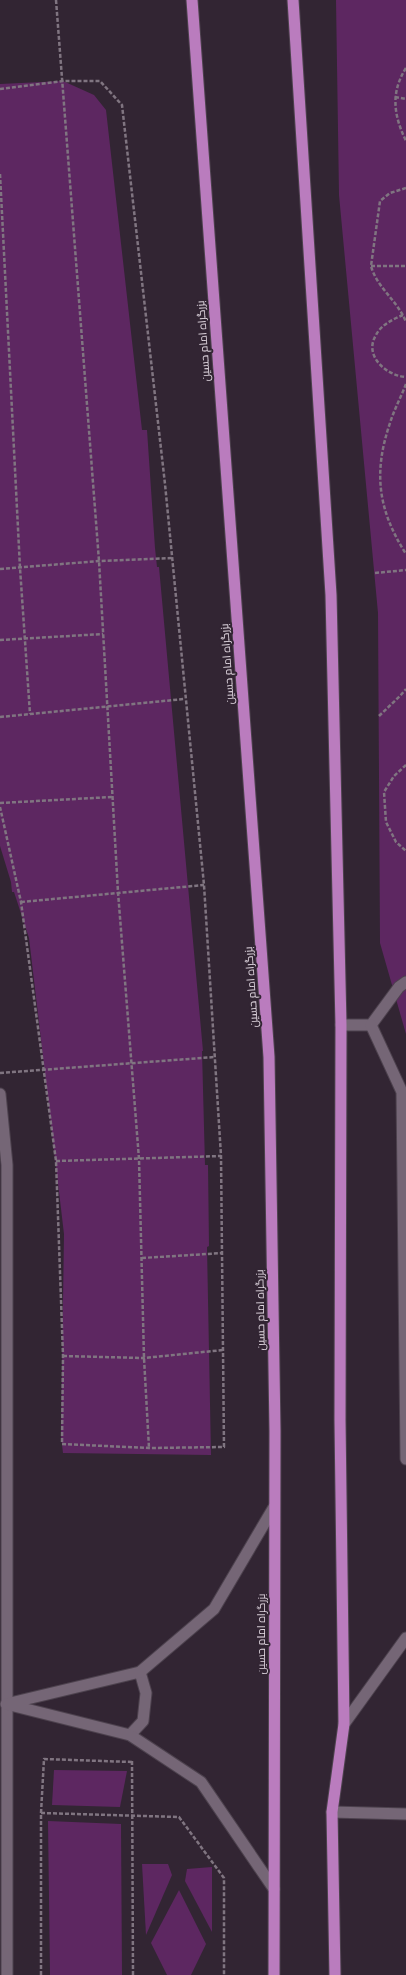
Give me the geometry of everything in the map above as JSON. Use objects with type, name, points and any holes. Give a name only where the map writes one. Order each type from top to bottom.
[{"type":"highway","name":"بزرگراه امام حسین","points":[[192,0],[269,1057],[274,1507],[274,1975]]},
{"type":"highway","points":[[293,0],[331,595],[341,1025],[340,1420],[344,1724],[332,1812],[335,1975]]},
{"type":"street","points":[[372,1024],[398,987],[406,982]]},
{"type":"street","points":[[341,1025],[372,1024]]},
{"type":"street","points":[[372,1024],[402,1092],[406,1459]]},
{"type":"street","points":[[0,1094],[4,1165],[3,1704],[4,1931],[7,1975]]},
{"type":"street","points":[[3,1704],[140,1672],[214,1609],[274,1507]]},
{"type":"street","points":[[344,1724],[406,1638]]},
{"type":"street","points":[[130,1735],[144,1721],[146,1693],[140,1672]]},
{"type":"street","points":[[3,1704],[130,1735],[201,1782],[274,1889]]},
{"type":"street","points":[[332,1812],[406,1814]]},
{"type":"path","points":[[56,0],[99,561],[118,892],[139,1159],[144,1358],[149,1448]]},
{"type":"path","points":[[406,68],[402,75],[395,97],[397,122],[406,141]]},
{"type":"path","points":[[0,89],[63,81],[100,81],[122,105],[172,558],[184,698],[204,885],[221,1156],[224,1447],[149,1448],[62,1444],[63,1356],[56,1161],[21,902],[0,807]]},
{"type":"path","points":[[395,97],[406,99]]},
{"type":"path","points":[[0,174],[20,568],[30,714]]},
{"type":"path","points":[[406,188],[390,193],[380,201],[371,266],[373,275],[403,315],[406,322]]},
{"type":"path","points":[[371,266],[406,266]]},
{"type":"path","points":[[403,315],[380,329],[375,336],[373,353],[384,370],[391,374],[406,377]]},
{"type":"path","points":[[406,384],[389,425],[382,454],[380,480],[383,503],[388,522],[406,554]]},
{"type":"path","points":[[0,569],[99,561],[172,558]]},
{"type":"path","points":[[375,573],[406,570]]},
{"type":"path","points":[[0,640],[103,634]]},
{"type":"path","points":[[379,716],[406,689]]},
{"type":"path","points":[[0,717],[184,698]]},
{"type":"path","points":[[406,765],[394,776],[384,792],[386,822],[396,842],[406,851]]},
{"type":"path","points":[[0,803],[112,797]]},
{"type":"path","points":[[21,902],[204,885]]},
{"type":"path","points":[[0,1073],[215,1057]]},
{"type":"path","points":[[56,1161],[221,1156]]},
{"type":"path","points":[[142,1258],[222,1253]]},
{"type":"path","points":[[63,1356],[144,1358],[223,1350]]},
{"type":"path","points":[[130,1735],[132,1762],[133,1975]]},
{"type":"path","points":[[41,1975],[40,1813],[44,1759],[132,1762]]},
{"type":"path","points":[[40,1813],[179,1817],[224,1878],[224,1975]]},
{"type":"shaded area","points":[[336,0],[406,0],[406,1034],[380,943],[378,613],[339,195]]},
{"type":"shaded area","points":[[63,81],[94,95],[106,110],[142,430],[147,430],[155,548],[157,567],[159,567],[203,1051],[205,1165],[208,1165],[209,1246],[207,1247],[211,1455],[63,1453],[61,1436],[64,1234],[29,938],[14,892],[12,892],[11,882],[0,846],[0,84]]},
{"type":"shaded area","points":[[54,1770],[127,1771],[120,1807],[52,1805]]},
{"type":"shaded area","points":[[48,1821],[121,1824],[122,1975],[50,1975]]},
{"type":"shaded area","points":[[142,1864],[168,1864],[172,1875],[146,1935]]},
{"type":"shaded area","points":[[212,1867],[212,1932],[185,1881],[187,1869]]},
{"type":"shaded area","points":[[179,1890],[206,1944],[191,1975],[167,1975],[151,1943]]}]
